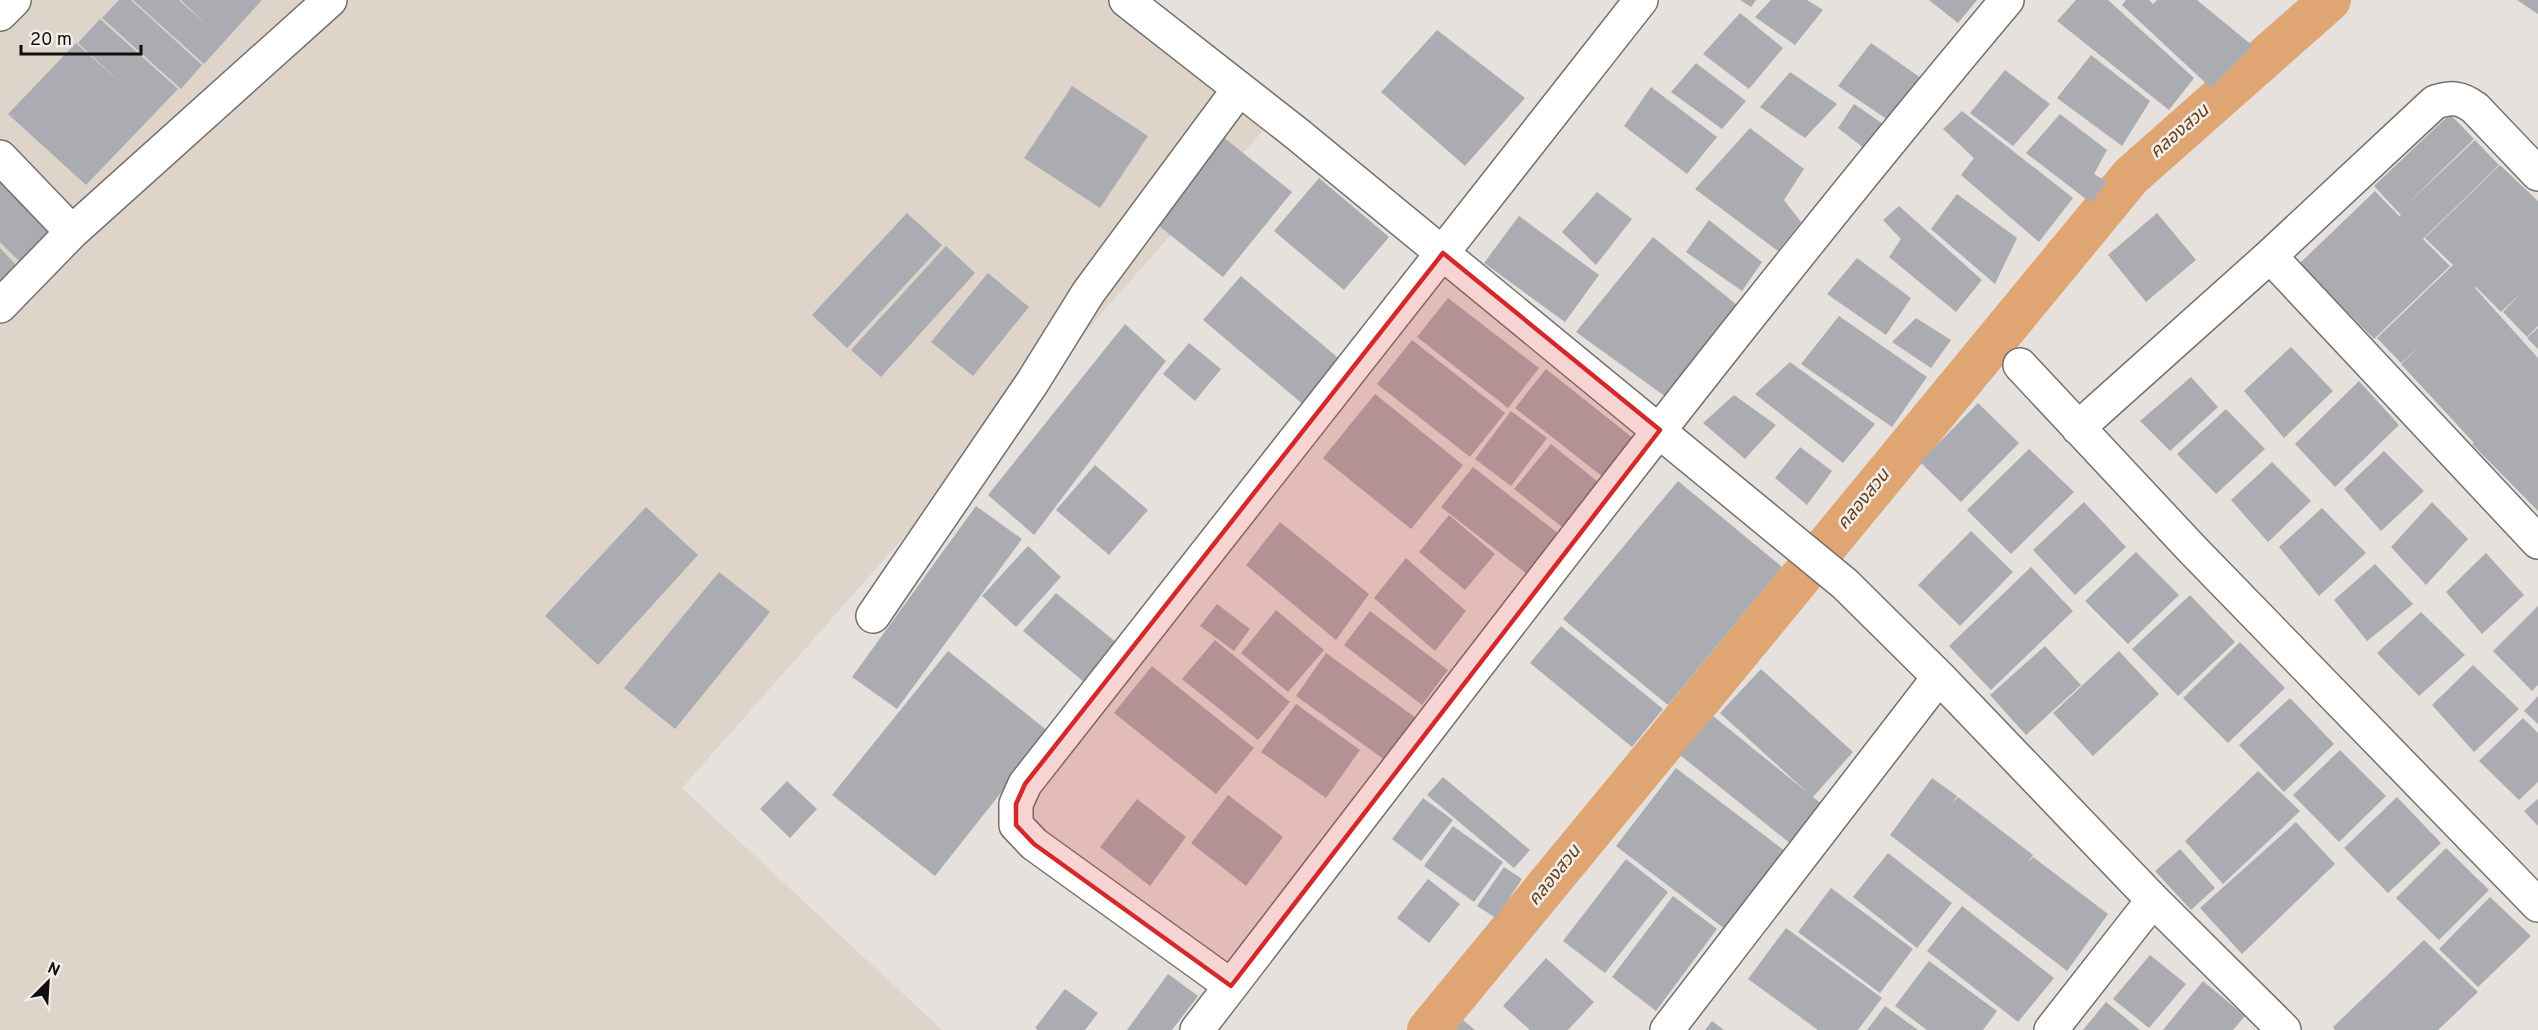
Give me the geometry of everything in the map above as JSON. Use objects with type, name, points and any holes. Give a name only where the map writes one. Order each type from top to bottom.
[{"type":"street","points":[[0,14],[14,0]]},
{"type":"street","points":[[0,306],[72,232],[330,0]]},
{"type":"street","points":[[1125,0],[1443,253],[1845,584],[1939,677],[2153,900],[2284,1030]]},
{"type":"street","points":[[1231,986],[1034,844],[1016,825],[1016,804],[1025,784],[1641,0]]},
{"type":"street","points":[[1197,1030],[1660,430],[1924,99],[2007,0]]},
{"type":"street","points":[[873,616],[1032,383],[1088,293],[1239,89]]},
{"type":"street","points":[[2078,428],[2270,256],[2434,102],[2451,98],[2464,100],[2475,108],[2538,174]]},
{"type":"street","points":[[0,157],[72,232]]},
{"type":"street","points":[[2270,256],[2538,542]]},
{"type":"street","points":[[2020,365],[2200,558],[2538,905]]},
{"type":"street","points":[[1667,1030],[1939,677]]},
{"type":"street","points":[[2051,1030],[2153,900]]},
{"type":"highlighted area","points":[[1443,253],[1660,430],[1231,986],[1034,844],[1016,825],[1016,804],[1025,784]]},
{"type":"shaded area","points":[[0,0],[1135,0],[1276,116],[682,788],[942,1030],[0,1030]]},
{"type":"building","points":[[119,0],[131,0],[202,65],[181,89],[102,18]]},
{"type":"building","points":[[133,0],[179,0],[208,26],[181,0],[262,0],[204,64]]},
{"type":"building","points":[[1740,0],[1756,0],[1751,7]]},
{"type":"building","points":[[1771,0],[1807,0],[1823,10],[1795,45],[1755,17]]},
{"type":"building","points":[[1929,0],[1977,0],[1958,23]]},
{"type":"building","points":[[2076,0],[2108,0],[2194,78],[2169,110],[2057,21]]},
{"type":"building","points":[[2126,0],[2149,0],[2153,4],[2157,0],[2197,0],[2253,46],[2211,88],[2122,5]]},
{"type":"building","points":[[2517,0],[2538,0],[2538,14]]},
{"type":"building","points":[[1740,13],[1783,48],[1749,89],[1703,54]]},
{"type":"building","points":[[100,19],[178,89],[86,185],[8,114],[76,43],[122,84],[78,43]]},
{"type":"building","points":[[1437,30],[1525,98],[1465,166],[1381,92]]},
{"type":"building","points":[[1871,43],[1921,78],[1891,122],[1838,86]]},
{"type":"building","points":[[2091,55],[2150,101],[2122,146],[2057,98]]},
{"type":"building","points":[[1696,63],[1746,101],[1722,129],[1671,92]]},
{"type":"building","points":[[2005,70],[2050,104],[2013,146],[1970,113]]},
{"type":"building","points":[[1790,72],[1837,104],[1805,138],[1760,107]]},
{"type":"building","points":[[1072,86],[1148,136],[1100,208],[1024,158]]},
{"type":"building","points":[[1651,87],[1717,137],[1687,174],[1624,126]]},
{"type":"building","points":[[1854,104],[1886,126],[1865,149],[1838,128]]},
{"type":"building","points":[[1962,111],[2073,198],[2039,242],[1961,175],[1974,158],[1943,129]]},
{"type":"building","points":[[2060,114],[2107,150],[2094,174],[2107,182],[2091,203],[2026,153]]},
{"type":"building","points":[[2450,114],[2474,139],[2401,210],[2475,140],[2499,165],[2423,239],[2450,266],[2374,339],[2299,264],[2375,191],[2399,216],[2401,215],[2374,186]]},
{"type":"building","points":[[1750,128],[1804,169],[1784,200],[1801,222],[1778,251],[1695,189]]},
{"type":"building","points":[[1223,137],[1292,192],[1223,277],[1154,222]]},
{"type":"building","points":[[2500,165],[2538,201],[2538,326],[2527,337],[2503,312],[2521,293],[2501,312],[2475,288],[2538,358],[2538,511],[2472,444],[2474,443],[2401,364],[2424,343],[2401,363],[2377,338],[2453,265],[2425,238]]},
{"type":"building","points":[[0,167],[57,224],[21,263],[0,242]]},
{"type":"building","points":[[1319,178],[1389,237],[1344,290],[1274,231]]},
{"type":"building","points":[[1597,192],[1632,219],[1596,265],[1562,232]]},
{"type":"building","points":[[1957,194],[2017,238],[1995,284],[1931,229]]},
{"type":"building","points":[[1899,206],[1982,280],[1956,312],[1889,257],[1901,239],[1883,220]]},
{"type":"building","points":[[907,213],[942,245],[847,348],[812,315]]},
{"type":"building","points":[[2157,213],[2196,260],[2146,302],[2108,255]]},
{"type":"building","points":[[1519,216],[1599,275],[1565,322],[1484,263]]},
{"type":"building","points":[[1709,220],[1762,262],[1742,291],[1686,252]]},
{"type":"building","points":[[1653,237],[1737,305],[1666,397],[1576,332]]},
{"type":"building","points":[[946,246],[975,273],[881,377],[851,350]]},
{"type":"building","points":[[0,248],[21,270],[0,284]]},
{"type":"building","points":[[1857,258],[1911,298],[1886,335],[1827,294]]},
{"type":"building","points":[[988,273],[1029,307],[973,376],[931,342]]},
{"type":"building","points":[[1241,276],[1343,362],[1305,406],[1203,320]]},
{"type":"building","points":[[1448,298],[1539,368],[1508,408],[1417,337]]},
{"type":"building","points":[[1839,316],[1927,377],[1892,427],[1801,364]]},
{"type":"building","points":[[1916,318],[1951,340],[1931,368],[1892,342]]},
{"type":"building","points":[[1125,324],[1166,361],[1034,535],[988,495]]},
{"type":"building","points":[[2538,328],[2538,349],[2527,338]]},
{"type":"building","points":[[1412,340],[1505,413],[1470,457],[1377,384]]},
{"type":"building","points":[[1189,343],[1221,369],[1195,401],[1163,374]]},
{"type":"building","points":[[2291,347],[2333,391],[2284,438],[2244,391]]},
{"type":"building","points":[[1790,362],[1875,424],[1843,463],[1755,394]]},
{"type":"building","points":[[1546,369],[1638,442],[1608,481],[1515,408]]},
{"type":"building","points":[[2191,377],[2218,407],[2170,451],[2140,421]]},
{"type":"building","points":[[2359,381],[2399,425],[2335,487],[2295,444]]},
{"type":"building","points":[[1375,394],[1463,465],[1411,529],[1323,458]]},
{"type":"building","points":[[1734,395],[1776,425],[1745,459],[1703,423]]},
{"type":"building","points":[[1978,403],[2019,443],[1961,502],[1920,462]]},
{"type":"building","points":[[2226,409],[2265,449],[2216,494],[2177,454]]},
{"type":"building","points":[[1511,411],[1547,438],[1511,486],[1475,459]]},
{"type":"building","points":[[1551,444],[1608,490],[1571,534],[1514,489]]},
{"type":"building","points":[[1800,447],[1832,471],[1807,505],[1775,478]]},
{"type":"building","points":[[2029,449],[2074,492],[2011,554],[1967,510]]},
{"type":"building","points":[[2384,451],[2424,491],[2381,531],[2344,489]]},
{"type":"building","points":[[2272,462],[2311,501],[2268,542],[2231,500]]},
{"type":"building","points":[[1095,465],[1148,510],[1109,555],[1056,510]]},
{"type":"building","points":[[1473,467],[1564,538],[1532,578],[1441,507]]},
{"type":"building","points":[[1678,481],[1782,567],[1668,705],[1563,619]]},
{"type":"building","points":[[2084,502],[2126,547],[2075,595],[2033,550]]},
{"type":"building","points":[[2432,502],[2468,539],[2426,585],[2391,547]]},
{"type":"building","points":[[976,506],[1022,539],[897,709],[852,677]]},
{"type":"building","points":[[646,507],[698,555],[598,665],[545,616]]},
{"type":"building","points":[[2322,508],[2366,553],[2319,596],[2279,547]]},
{"type":"building","points":[[1449,515],[1495,554],[1465,590],[1419,552]]},
{"type":"building","points":[[1280,522],[1369,594],[1336,640],[1246,565]]},
{"type":"building","points":[[1971,531],[2013,572],[1960,626],[1918,585]]},
{"type":"building","points":[[1028,546],[1061,577],[1016,627],[982,596]]},
{"type":"building","points":[[2136,552],[2179,595],[2128,644],[2085,601]]},
{"type":"building","points":[[2486,553],[2524,595],[2482,634],[2446,592]]},
{"type":"building","points":[[1406,558],[1466,611],[1435,651],[1374,598]]},
{"type":"building","points":[[2375,564],[2413,604],[2367,641],[2334,600]]},
{"type":"building","points":[[2031,567],[2073,611],[1991,690],[1949,646]]},
{"type":"building","points":[[719,572],[770,612],[675,729],[624,688]]},
{"type":"building","points":[[1056,593],[1117,643],[1084,682],[1023,631]]},
{"type":"building","points":[[2190,595],[2235,642],[2178,696],[2132,649]]},
{"type":"building","points":[[1217,604],[1250,629],[1234,651],[1200,626]]},
{"type":"building","points":[[2538,606],[2538,685],[2532,691],[2493,651]]},
{"type":"building","points":[[1276,610],[1324,650],[1288,692],[1241,653]]},
{"type":"building","points":[[1370,611],[1448,670],[1422,705],[1344,645]]},
{"type":"building","points":[[2421,612],[2465,655],[2419,696],[2377,653]]},
{"type":"building","points":[[1561,626],[1663,709],[1632,747],[1530,663]]},
{"type":"building","points":[[1215,640],[1290,702],[1258,740],[1182,679]]},
{"type":"building","points":[[2240,642],[2285,688],[2228,743],[2183,698]]},
{"type":"building","points":[[2045,646],[2081,685],[2026,735],[1990,695]]},
{"type":"building","points":[[948,651],[1049,732],[935,876],[832,795]]},
{"type":"building","points":[[2119,651],[2159,694],[2093,756],[2053,713]]},
{"type":"building","points":[[1326,653],[1419,720],[1389,763],[1296,696]]},
{"type":"building","points":[[2473,665],[2519,709],[2474,752],[2432,705]]},
{"type":"building","points":[[1152,666],[1254,748],[1216,794],[1114,713]]},
{"type":"building","points":[[1761,669],[1853,752],[1813,797],[1828,809],[1796,848],[1680,755],[1713,716],[1808,793],[1720,713]]},
{"type":"building","points":[[2538,696],[2538,724],[2524,711]]},
{"type":"building","points":[[2290,698],[2334,744],[2284,792],[2239,745]]},
{"type":"building","points":[[1296,704],[1360,750],[1326,798],[1261,752]]},
{"type":"building","points":[[2523,718],[2538,733],[2538,782],[2519,800],[2479,761]]},
{"type":"building","points":[[2340,750],[2386,796],[2339,842],[2293,795]]},
{"type":"building","points":[[1676,768],[1785,851],[1725,929],[1616,846]]},
{"type":"building","points":[[2258,771],[2300,811],[2223,884],[2185,841]]},
{"type":"building","points":[[1443,777],[1530,850],[1514,868],[1427,795]]},
{"type":"building","points":[[1932,778],[1957,796],[1953,803],[1958,797],[2033,855],[2027,863],[2033,857],[2108,914],[2067,971],[1890,835]]},
{"type":"building","points":[[787,781],[817,809],[790,838],[760,809]]},
{"type":"building","points":[[1228,795],[1283,837],[1246,886],[1191,843]]},
{"type":"building","points":[[2397,797],[2441,843],[2388,893],[2344,848]]},
{"type":"building","points":[[1423,798],[1453,820],[1421,861],[1392,839]]},
{"type":"building","points":[[1137,799],[1186,837],[1150,886],[1100,847]]},
{"type":"building","points":[[2538,799],[2538,826],[2524,811]]},
{"type":"building","points":[[2296,822],[2335,864],[2242,954],[2200,908]]},
{"type":"building","points":[[1453,826],[1503,862],[1474,902],[1424,866]]},
{"type":"building","points":[[2446,848],[2489,890],[2439,940],[2396,898]]},
{"type":"building","points":[[2180,849],[2215,888],[2191,910],[2155,871]]},
{"type":"building","points":[[1888,853],[1952,903],[1917,948],[1853,897]]},
{"type":"building","points":[[1626,859],[1668,892],[1605,973],[1563,941]]},
{"type":"building","points":[[1504,867],[1522,879],[1496,918],[1477,906]]},
{"type":"building","points":[[1428,879],[1460,904],[1429,943],[1397,918]]},
{"type":"building","points":[[1831,888],[1913,949],[1880,993],[1798,932]]},
{"type":"building","points":[[1673,896],[1717,929],[1656,1011],[1612,977]]},
{"type":"building","points":[[2490,897],[2531,936],[2478,987],[2439,949]]},
{"type":"building","points":[[1962,906],[2054,978],[2018,1022],[1927,951]]},
{"type":"building","points":[[1786,928],[1882,998],[1858,1030],[1818,1030],[1748,979]]},
{"type":"building","points":[[2424,940],[2478,992],[2438,1030],[2335,1030],[2333,1027]]},
{"type":"building","points":[[2150,955],[2186,984],[2149,1028],[2113,999]]},
{"type":"building","points":[[1546,958],[1594,1002],[1568,1030],[1530,1030],[1503,1006]]},
{"type":"building","points":[[1929,961],[1997,1011],[1983,1030],[1927,1030],[1895,1006]]},
{"type":"building","points":[[1168,974],[1198,996],[1172,1030],[1127,1030]]},
{"type":"building","points":[[2203,981],[2245,1016],[2233,1030],[2163,1030]]},
{"type":"building","points":[[1065,989],[1098,1013],[1085,1030],[1038,1030],[1035,1028]]},
{"type":"building","points":[[2106,1002],[2140,1030],[2083,1030]]},
{"type":"building","points":[[1885,1006],[1918,1030],[1867,1030]]},
{"type":"building","points":[[1463,1020],[1475,1030],[1455,1030]]},
{"type":"building","points":[[1712,1021],[1724,1030],[1705,1030]]},
{"type":"waterway","name":"คลองสวน","points":[[1428,1030],[2131,176],[2330,0]]}]
